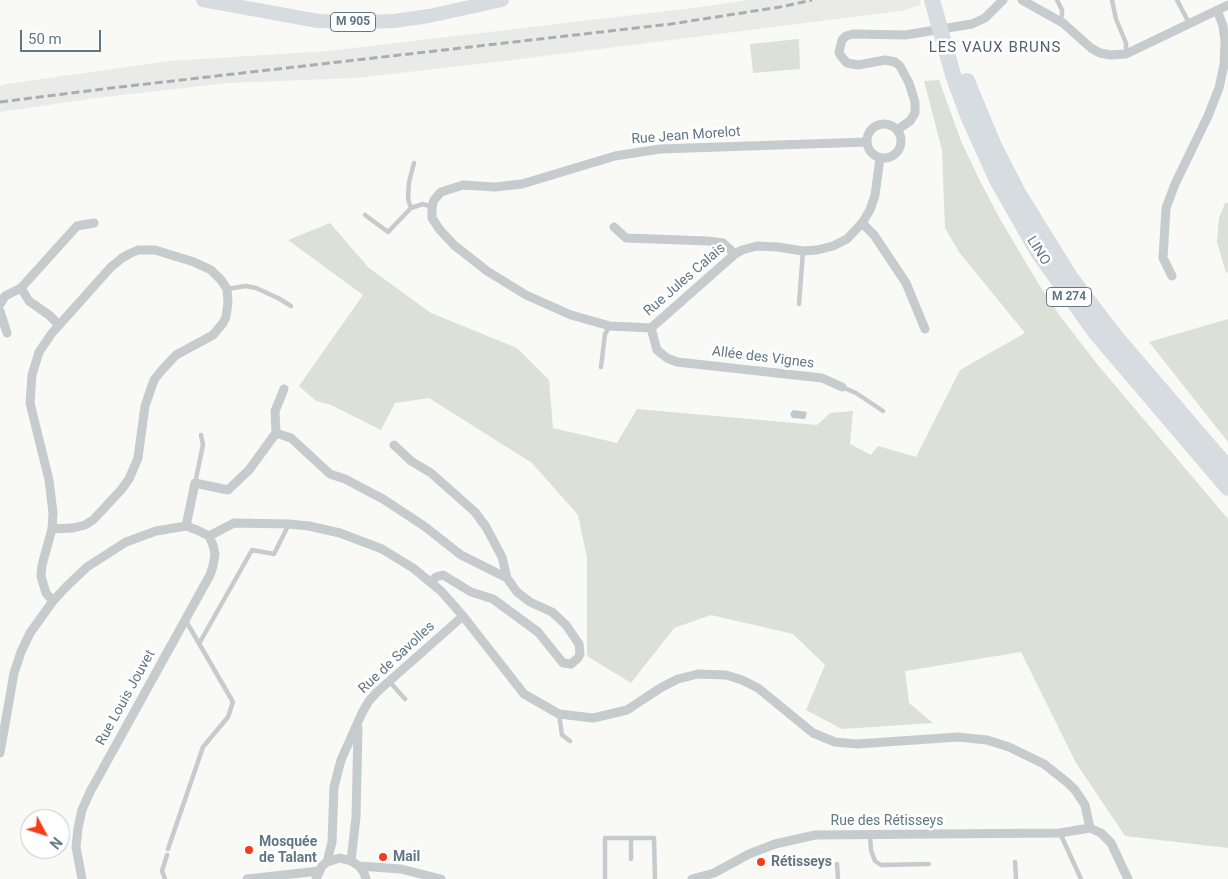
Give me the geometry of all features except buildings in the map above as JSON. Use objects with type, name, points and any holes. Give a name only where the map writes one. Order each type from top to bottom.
[{"type":"highway","name":"LINO","points":[[932,0],[960,77],[984,153],[1038,252],[1096,333],[1228,488]]},
{"type":"highway","name":"LINO","points":[[942,0],[960,77],[1018,193],[1064,269],[1115,336],[1228,468]]},
{"type":"main road","name":"M 905","points":[[203,0],[318,21],[357,22],[429,16],[502,0]]},
{"type":"street","points":[[897,130],[910,122],[915,113],[915,102],[909,83],[900,66],[895,62],[885,60],[858,64],[848,63],[841,56],[842,40],[846,36],[853,34],[906,35],[972,24],[985,18],[1003,0]]},
{"type":"street","points":[[1022,0],[1060,20],[1095,51],[1106,55],[1126,54],[1228,5]]},
{"type":"street","points":[[1172,276],[1163,258],[1166,208],[1219,88],[1224,65],[1225,41],[1224,26],[1217,10]]},
{"type":"street","points":[[888,124],[897,130],[901,140],[899,150],[891,157],[880,158],[871,152],[867,142],[869,132],[878,125],[888,124]]},
{"type":"street","name":"Rue Jean Morelot","points":[[432,206],[440,192],[463,185],[494,187],[522,184],[615,156],[645,151],[867,142]]},
{"type":"street","name":"Rue Jules Calais","points":[[432,206],[432,218],[454,245],[487,271],[526,296],[571,314],[610,326],[651,328],[735,254],[757,246],[803,251],[817,250],[833,246],[847,239],[862,223],[870,210],[875,195],[880,158]]},
{"type":"street","points":[[0,304],[5,296],[22,288],[77,226],[94,223]]},
{"type":"street","points":[[862,223],[874,235],[906,283],[925,329]]},
{"type":"street","points":[[614,227],[626,238],[723,243],[735,254]]},
{"type":"street","points":[[52,529],[73,528],[85,525],[93,520],[121,490],[128,479],[138,458],[146,406],[154,380],[176,355],[213,335],[226,317],[228,309],[227,289],[211,270],[163,251],[138,250],[116,262],[59,325],[39,352],[30,385],[31,409],[49,480],[53,513],[52,529],[42,565],[41,576],[46,594],[53,601]]},
{"type":"street","points":[[22,288],[29,301],[49,315],[59,325]]},
{"type":"street","points":[[0,311],[7,333]]},
{"type":"street","name":"Allée des Vignes","points":[[651,328],[657,350],[667,358],[677,362],[822,378],[842,387]]},
{"type":"street","points":[[186,526],[195,482],[228,490],[249,470],[276,433],[275,411],[284,389]]},
{"type":"street","points":[[276,433],[292,438],[330,474],[383,499],[424,526],[461,555],[507,578]]},
{"type":"street","points":[[394,444],[411,461],[431,473],[475,512],[486,527],[502,557],[507,578],[523,598],[552,612],[571,630],[580,649],[578,658],[571,664],[563,663],[538,632],[497,601],[471,592],[446,576],[438,576],[431,582]]},
{"type":"street","points":[[0,752],[14,673],[21,652],[30,633],[53,601],[87,567],[126,542],[156,531],[186,526],[209,536],[234,523],[289,524],[330,530],[360,539],[403,561],[431,582],[452,602],[524,694],[558,714],[593,718],[627,710],[669,683],[708,673],[726,675],[758,688],[813,733],[835,742],[857,744],[958,737],[987,740],[1028,755],[1048,767],[1076,790],[1085,805],[1090,828],[1101,833],[1111,844],[1128,879]]},
{"type":"street","name":"Rue Louis Jouvet","points":[[82,879],[76,847],[82,810],[90,792],[214,566],[214,545],[209,536]]},
{"type":"street","name":"Rue de Savolles","points":[[327,862],[332,842],[334,787],[341,760],[358,725],[362,712],[389,681],[463,616]]},
{"type":"street","name":"Rue de Savolles","points":[[355,863],[358,725]]},
{"type":"street","name":"Rue des Rétisseys","points":[[692,879],[714,873],[749,854],[792,839],[815,835],[1060,833],[1090,828]]},
{"type":"street","points":[[247,879],[317,875],[327,862],[340,858],[355,863],[401,869],[442,879]]},
{"type":"street","points":[[355,863],[364,873],[366,879]]},
{"type":"lane","points":[[1057,0],[1062,10],[1060,20]]},
{"type":"lane","points":[[1112,0],[1116,19],[1126,43],[1126,54]]},
{"type":"lane","points":[[1177,0],[1189,23]]},
{"type":"lane","points":[[411,208],[408,199],[409,182],[414,163]]},
{"type":"lane","points":[[365,215],[388,232],[411,208],[422,204],[432,206]]},
{"type":"lane","points":[[800,304],[803,251]]},
{"type":"lane","points":[[227,289],[246,286],[256,288],[290,306]]},
{"type":"lane","points":[[601,367],[604,334],[610,326]]},
{"type":"lane","name":"Allée des Vignes","points":[[842,387],[856,393],[884,411]]},
{"type":"lane","points":[[195,482],[203,445],[201,435]]},
{"type":"lane","points":[[200,642],[252,550],[274,554],[289,524]]},
{"type":"lane","points":[[168,849],[203,747],[228,717],[233,702],[200,642],[185,620]]},
{"type":"lane","points":[[389,681],[404,699]]},
{"type":"lane","points":[[558,714],[562,734],[570,741]]},
{"type":"lane","points":[[1060,833],[1081,879]]},
{"type":"lane","points":[[870,835],[871,850],[875,861],[881,866],[929,864]]},
{"type":"lane","points":[[605,879],[605,838],[654,838],[655,879]]},
{"type":"lane","points":[[631,838],[631,859]]},
{"type":"lane","points":[[165,879],[162,871],[168,855]]},
{"type":"lane","points":[[1016,862],[1016,879]]},
{"type":"lane","points":[[838,864],[838,879]]},
{"type":"shaded area","points":[[747,0],[920,0],[921,5],[901,11],[505,61],[356,78],[228,83],[96,98],[0,112],[0,86],[6,84],[169,61],[328,51]]},
{"type":"shaded area","points":[[799,39],[800,69],[753,73],[750,44]]},
{"type":"shaded area","points":[[939,80],[961,141],[980,181],[1038,283],[1060,316],[1097,364],[1228,519],[1228,848],[1125,836],[1076,763],[1021,652],[905,671],[909,703],[933,723],[842,729],[806,710],[825,665],[793,634],[711,615],[674,628],[631,683],[587,656],[587,558],[578,515],[532,463],[429,398],[395,403],[381,430],[331,405],[316,401],[299,386],[363,295],[288,240],[330,223],[369,268],[431,313],[517,348],[549,380],[553,428],[617,443],[637,409],[817,425],[830,413],[853,411],[850,444],[871,455],[878,446],[916,457],[960,370],[1025,333],[959,252],[945,228],[942,150],[924,81]]},
{"type":"shaded area","points":[[1225,203],[1228,203],[1228,272],[1226,273],[1217,242],[1219,218]]},
{"type":"shaded area","points":[[1228,319],[1228,442],[1149,342]]},
{"type":"shaded area","points":[[793,410],[807,412],[805,419],[792,418],[790,414]]},
{"type":"railway","points":[[0,102],[671,24],[780,7],[812,0]]},
{"type":"place","name":"Mosquée de Talant","points":[[249,850]]},
{"type":"place","name":"Mail","points":[[383,857]]},
{"type":"place","name":"Rétisseys","points":[[761,862]]},
{"type":"district","name":"LES VAUX BRUNS","points":[[995,48]]}]
